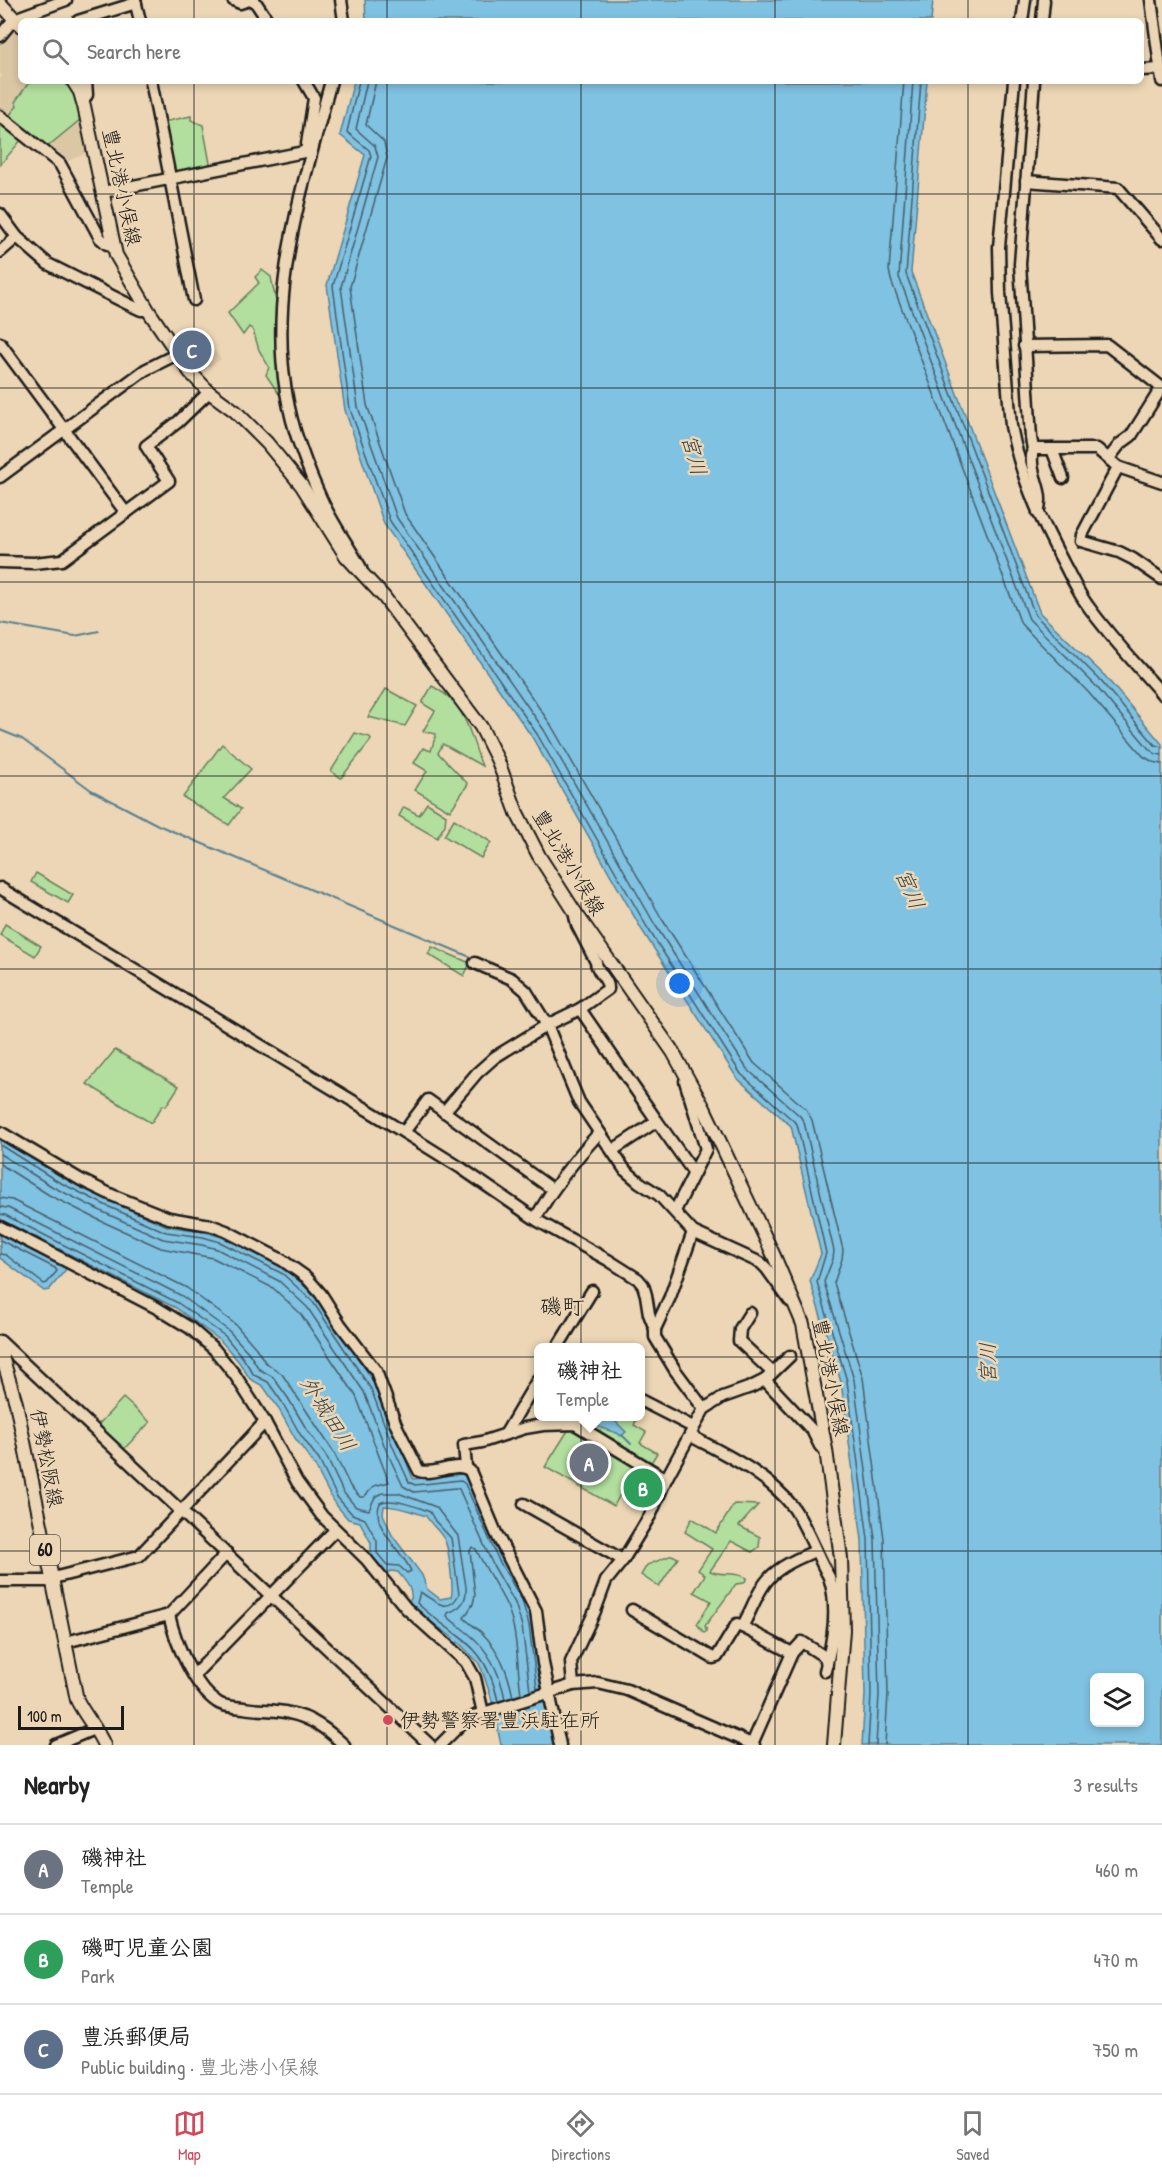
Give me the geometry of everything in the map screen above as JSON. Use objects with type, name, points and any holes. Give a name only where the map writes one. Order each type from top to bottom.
[{"type":"main road","points":[[0,3],[18,23]]},
{"type":"main road","name":"豊北港小俣線","points":[[75,84],[83,100],[113,245],[120,265],[190,372],[209,392],[235,411],[267,443],[302,486],[346,556],[384,597],[481,727],[498,761],[517,813],[539,856],[680,1063],[764,1235],[802,1324],[837,1522],[843,1595],[842,1660],[834,1745]]},
{"type":"main road","name":"伊勢松阪線","points":[[0,1350],[16,1403],[77,1700],[104,1745]]},
{"type":"street","points":[[28,18],[66,0]]},
{"type":"street","points":[[233,0],[240,3],[252,0],[266,18]]},
{"type":"street","points":[[341,0],[344,18]]},
{"type":"street","points":[[1022,18],[1025,0]]},
{"type":"street","points":[[1042,18],[1044,0]]},
{"type":"street","points":[[1151,0],[1162,81]]},
{"type":"street","points":[[87,18],[135,1],[139,18]]},
{"type":"street","points":[[0,36],[18,23]]},
{"type":"street","points":[[1144,70],[1161,69]]},
{"type":"street","points":[[83,100],[87,95],[86,84]]},
{"type":"street","points":[[152,84],[194,300]]},
{"type":"street","points":[[103,192],[304,152],[314,98],[306,84]]},
{"type":"street","points":[[330,84],[285,266],[281,300],[282,355],[287,394],[299,446],[324,505],[363,572]]},
{"type":"street","points":[[1014,84],[999,247],[1000,293],[1011,426],[1015,447],[1047,535],[1088,606],[1162,694]]},
{"type":"street","points":[[1034,84],[1020,264],[1024,346],[1031,438],[1034,449],[1030,462],[1041,502],[1038,513]]},
{"type":"street","points":[[0,116],[60,164],[100,238],[107,244],[113,245]]},
{"type":"street","points":[[307,144],[317,134]]},
{"type":"street","points":[[1026,181],[1118,188],[1162,239]]},
{"type":"street","points":[[0,214],[17,237],[48,264],[141,310],[148,310]]},
{"type":"street","points":[[0,252],[17,237]]},
{"type":"street","points":[[0,343],[126,513]]},
{"type":"street","points":[[1024,346],[1107,345],[1162,387],[1131,436],[1120,444],[1110,457]]},
{"type":"street","points":[[0,477],[145,370],[177,354]]},
{"type":"street","points":[[0,562],[17,564],[62,560],[169,481],[146,446],[178,422],[209,392]]},
{"type":"street","points":[[1052,448],[1063,478]]},
{"type":"street","points":[[1034,449],[1098,449],[1118,466],[1162,482]]},
{"type":"street","points":[[1118,466],[1081,541],[1119,552],[1162,579]]},
{"type":"street","points":[[0,888],[404,1132],[536,1217],[538,1221],[638,1279],[643,1285],[655,1337],[704,1409]]},
{"type":"street","points":[[444,1112],[477,1073],[495,1057],[547,1025],[580,1009],[608,989],[577,925],[573,909]]},
{"type":"street","points":[[475,963],[522,987],[547,1025],[571,1086],[599,1133],[626,1170],[659,1195],[693,1232],[761,1263],[797,1309]]},
{"type":"street","points":[[580,1009],[694,1173]]},
{"type":"street","points":[[675,1211],[706,1149],[680,1063]]},
{"type":"street","points":[[404,1132],[428,1100],[552,1189]]},
{"type":"street","points":[[613,1150],[657,1121]]},
{"type":"street","points":[[0,1132],[81,1180],[114,1196],[169,1218],[226,1231],[292,1266],[306,1277],[321,1294],[340,1324],[374,1366],[396,1425],[418,1471],[425,1473],[466,1467]]},
{"type":"street","points":[[536,1217],[552,1189],[599,1133]]},
{"type":"street","points":[[0,1227],[125,1290],[190,1328],[214,1349],[265,1422],[297,1482],[322,1516],[368,1560],[406,1608],[466,1662],[475,1678],[484,1712]]},
{"type":"street","points":[[655,1329],[670,1297],[693,1232]]},
{"type":"street","points":[[560,1343],[592,1291]]},
{"type":"street","points":[[750,1312],[740,1329],[740,1341],[812,1430],[820,1446],[826,1450]]},
{"type":"street","points":[[0,1341],[430,1745]]},
{"type":"street","points":[[573,1686],[571,1674],[573,1657],[595,1611],[606,1581],[623,1560],[651,1514],[666,1479],[704,1409],[723,1397],[752,1387],[790,1356]]},
{"type":"street","points":[[506,1433],[534,1386]]},
{"type":"street","points":[[440,1745],[468,1719],[484,1712],[573,1686],[598,1683],[620,1687],[753,1745],[792,1653],[802,1642],[825,1657],[826,1668],[834,1617],[834,1599],[829,1577],[794,1509],[775,1488],[645,1403]]},
{"type":"street","points":[[0,1581],[52,1581],[57,1577],[139,1556],[265,1422]]},
{"type":"street","points":[[560,1745],[548,1693],[536,1611],[496,1533],[470,1471],[466,1467],[464,1445],[543,1425],[575,1424],[666,1479]]},
{"type":"street","points":[[524,1504],[623,1560]]},
{"type":"street","points":[[194,1675],[335,1530]]},
{"type":"street","points":[[742,1627],[771,1576],[786,1565],[815,1551]]},
{"type":"street","points":[[66,1642],[169,1615],[227,1553]]},
{"type":"street","points":[[632,1610],[713,1658],[717,1657],[737,1624],[792,1653]]},
{"type":"street","points":[[169,1615],[179,1648],[194,1675],[217,1702],[254,1710],[288,1712],[301,1716],[326,1729],[344,1745]]},
{"type":"street","points":[[56,1745],[94,1729]]},
{"type":"shaded area","points":[[14,25],[18,29],[18,84],[70,84],[77,92],[91,151],[64,163],[0,111],[0,79],[2,76],[0,74],[0,41]]},
{"type":"shaded area","points":[[200,332],[221,359],[197,375],[178,349]]},
{"type":"green space","points":[[28,84],[67,84],[75,93],[81,119],[47,147],[9,116],[17,106],[15,102]]},
{"type":"green space","points":[[191,116],[191,120],[203,125],[211,169],[172,177],[163,122]]},
{"type":"green space","points":[[0,124],[23,138],[0,165]]},
{"type":"green space","points":[[262,270],[271,277],[277,306],[278,368],[283,395],[279,394],[266,375],[269,367],[259,350],[253,330],[249,327],[243,335],[228,313],[259,283],[255,277]]},
{"type":"green space","points":[[432,686],[448,696],[458,707],[467,723],[482,766],[443,744],[438,753],[468,784],[450,811],[415,790],[427,771],[414,763],[423,748],[431,751],[436,734],[423,731],[435,711],[422,703]]},
{"type":"green space","points":[[386,689],[417,706],[405,726],[368,717]]},
{"type":"green space","points":[[355,733],[370,737],[371,740],[341,778],[331,771]]},
{"type":"green space","points":[[222,744],[251,769],[224,798],[241,809],[229,825],[183,797]]},
{"type":"green space","points":[[427,803],[446,815],[445,825],[437,838],[399,816],[404,807],[419,815]]},
{"type":"green space","points":[[454,819],[491,842],[481,858],[444,836]]},
{"type":"green space","points":[[36,873],[73,895],[68,903],[31,882]]},
{"type":"green space","points":[[5,924],[41,946],[35,956],[0,935]]},
{"type":"green space","points":[[432,947],[470,963],[464,976],[428,954]]},
{"type":"green space","points":[[115,1050],[179,1086],[151,1123],[87,1084]]},
{"type":"green space","points":[[123,1398],[150,1422],[123,1450],[98,1425]]},
{"type":"green space","points":[[573,1421],[636,1421],[634,1425],[646,1432],[640,1443],[657,1453],[649,1466]]},
{"type":"green space","points":[[574,1428],[636,1464],[614,1506],[545,1467],[569,1429]]},
{"type":"green space","points":[[638,1465],[662,1479],[650,1510],[622,1495]]},
{"type":"green space","points":[[734,1504],[758,1505],[739,1526],[760,1537],[759,1547],[752,1552],[731,1541],[710,1571],[719,1574],[736,1574],[747,1578],[744,1583],[736,1584],[705,1626],[707,1631],[704,1633],[697,1624],[711,1601],[694,1592],[705,1575],[698,1570],[712,1549],[685,1532],[692,1518],[716,1533]]},
{"type":"green space","points":[[672,1555],[678,1558],[659,1587],[641,1575],[647,1565]]},
{"type":"water","points":[[365,0],[933,0],[931,18],[366,18]]},
{"type":"water","name":"宮川","points":[[353,84],[927,84],[911,272],[1040,613],[1105,676],[1162,744],[1162,1745],[862,1745],[865,1695],[862,1540],[841,1382],[810,1281],[821,1254],[791,1126],[737,1078],[642,930],[532,737],[384,524],[345,410],[327,285],[365,155],[340,135]]},
{"type":"water","name":"外城田川","points":[[0,1139],[60,1176],[110,1201],[167,1226],[222,1237],[286,1269],[317,1298],[377,1386],[413,1479],[463,1474],[470,1481],[528,1598],[535,1623],[554,1745],[501,1745],[491,1697],[478,1662],[458,1642],[456,1644],[452,1641],[453,1638],[406,1603],[411,1599],[411,1595],[405,1581],[398,1572],[391,1571],[386,1574],[371,1555],[371,1543],[360,1522],[348,1519],[333,1501],[314,1464],[263,1386],[250,1379],[221,1341],[176,1308],[0,1219]],"holes":[[[384,1506],[426,1516],[442,1536],[449,1559],[451,1597],[440,1599],[427,1589],[422,1575],[392,1535],[383,1514]]]},
{"type":"water","points":[[0,1233],[68,1267],[49,1290],[44,1291],[0,1258]]},
{"type":"water","points":[[590,1421],[615,1421],[626,1432],[621,1436]]},
{"type":"waterway","points":[[0,623],[75,636],[99,631]]},
{"type":"waterway","points":[[0,730],[22,739],[91,790],[158,825],[475,959]]},
{"type":"waterway","points":[[622,1435],[631,1444]]},
{"type":"place","name":"豊浜郵便局","points":[[192,350]]},
{"type":"place","name":"磯神社","points":[[589,1463]]},
{"type":"place","name":"磯町児童公園","points":[[643,1488]]},
{"type":"place","name":"伊勢警察署豊浜駐在所","points":[[388,1720]]},
{"type":"district","name":"磯町","points":[[562,1306]]}]
